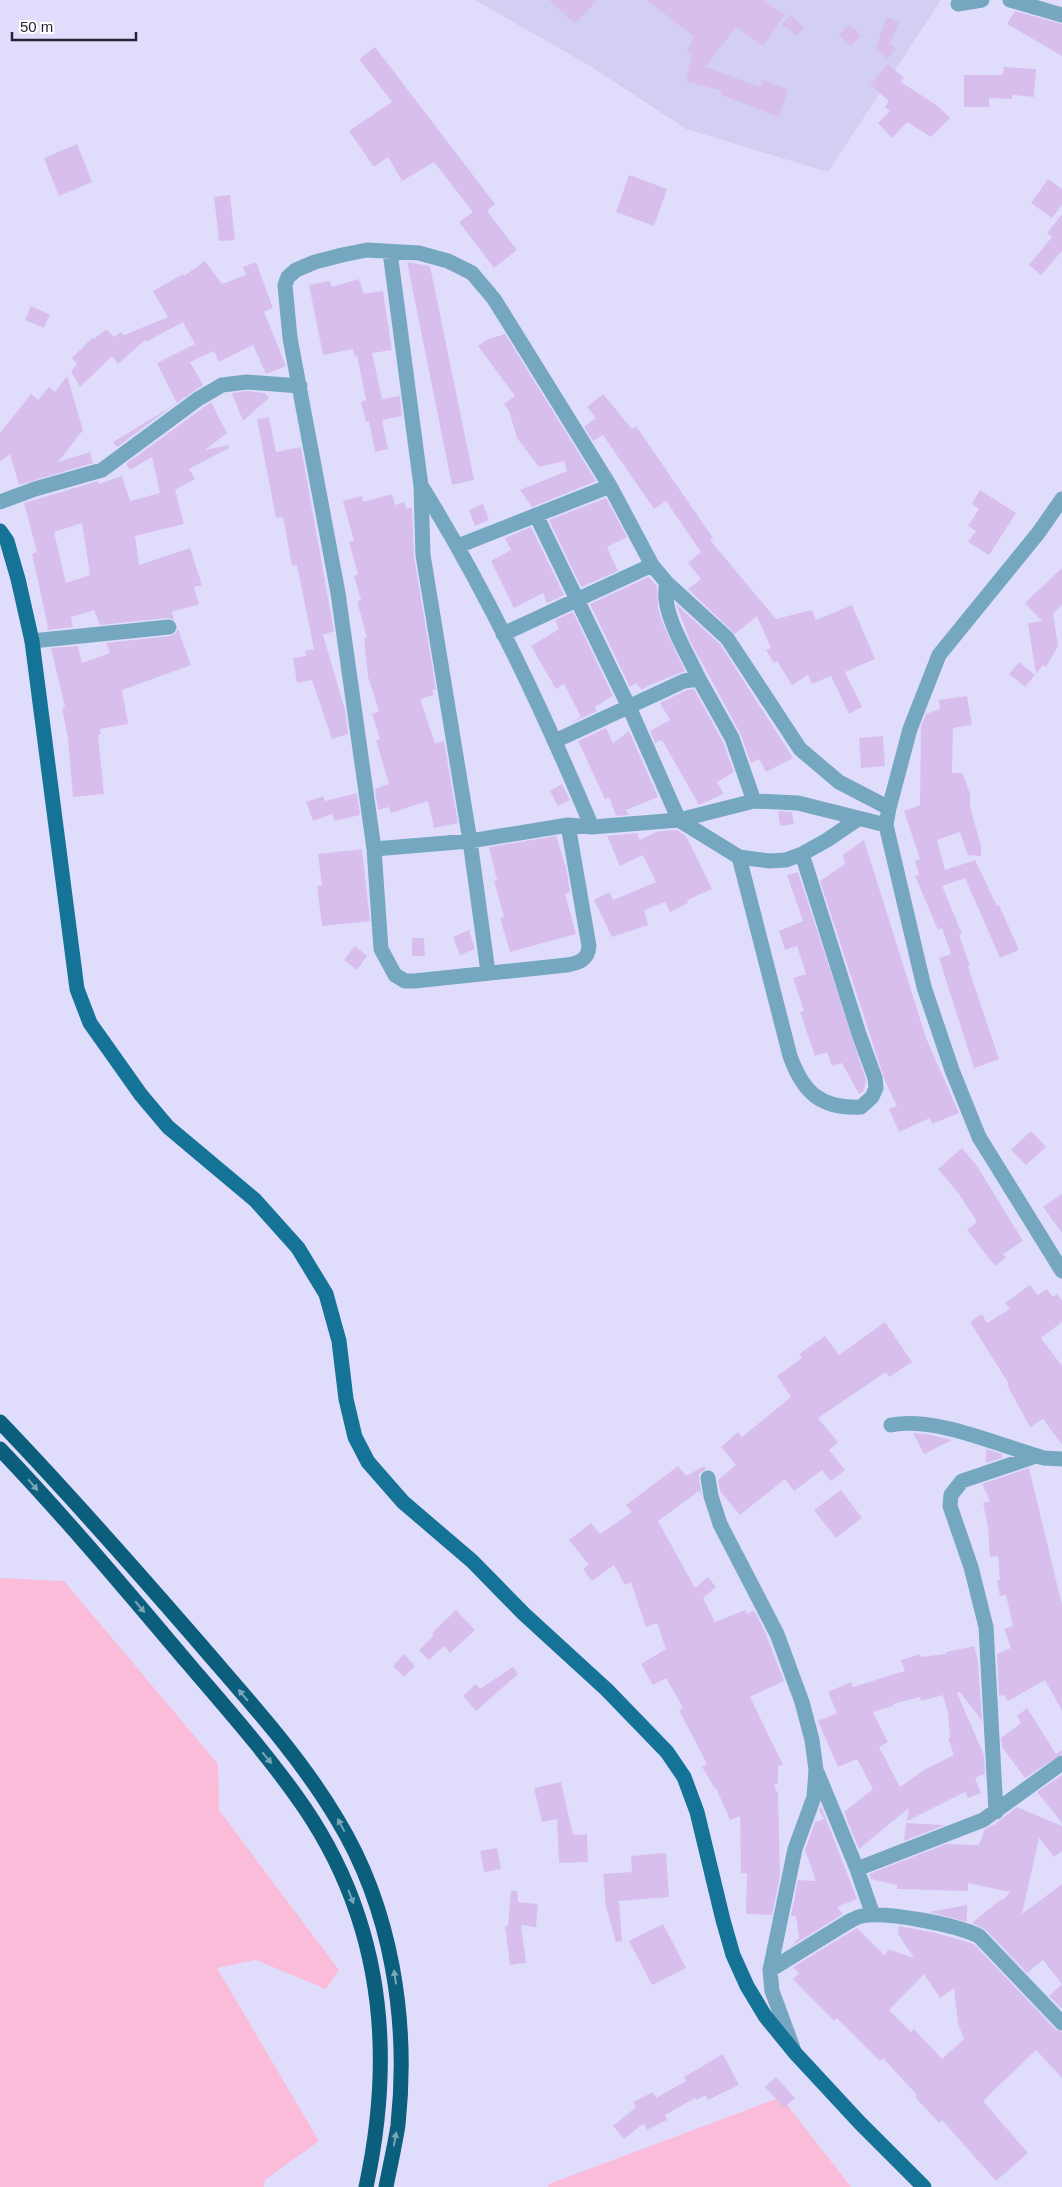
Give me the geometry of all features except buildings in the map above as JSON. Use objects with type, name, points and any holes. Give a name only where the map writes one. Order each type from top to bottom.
[{"type":"highway","points":[[0,1422],[137,1571],[284,1743],[312,1779],[338,1820],[358,1857],[372,1892],[395,1974],[401,2053],[398,2125],[386,2187]]},
{"type":"highway","points":[[0,1449],[136,1602],[272,1763],[305,1808],[329,1848],[350,1893],[362,1930],[378,2001],[381,2037],[380,2096],[375,2145],[366,2187]]},
{"type":"main road","points":[[0,531],[6,541],[18,580],[32,642],[77,989],[90,1022],[141,1095],[168,1127],[255,1200],[298,1248],[326,1294],[339,1341],[346,1399],[355,1437],[368,1462],[403,1502],[472,1561],[524,1614],[607,1690],[651,1734],[684,1777],[703,1833],[723,1920],[738,1968],[765,2016],[796,2054],[860,2123],[924,2187]]},
{"type":"street","points":[[958,4],[982,0]]},
{"type":"street","points":[[1010,0],[1062,14]]},
{"type":"street","points":[[568,825],[587,931],[588,953],[582,961],[414,981],[404,981],[395,975],[381,949],[374,849],[338,592],[285,300],[285,285],[288,277],[296,270],[324,260],[367,250],[419,254],[448,261],[472,273],[494,299],[610,486],[652,565],[666,583],[727,638],[800,749],[839,782],[888,808]]},
{"type":"street","points":[[390,252],[421,486],[423,555],[470,841],[488,972]]},
{"type":"street","points":[[0,502],[35,489],[98,472],[198,399],[222,385],[246,382],[300,386]]},
{"type":"street","points":[[421,486],[458,546],[503,634],[556,741],[592,827]]},
{"type":"street","points":[[458,546],[610,486]]},
{"type":"street","points":[[1062,499],[1039,532],[939,655],[910,729],[888,808],[886,825],[924,986],[952,1070],[979,1138],[1062,1271]]},
{"type":"street","points":[[536,515],[629,707],[679,820],[739,857],[786,860],[802,854],[827,840],[858,819]]},
{"type":"street","points":[[503,634],[652,565]]},
{"type":"street","points":[[666,583],[664,594],[669,615],[699,679],[732,738],[754,801]]},
{"type":"street","points":[[32,642],[169,627]]},
{"type":"street","points":[[556,741],[684,681],[699,679]]},
{"type":"street","points":[[374,849],[470,841],[568,825],[592,827],[679,820],[754,801],[798,803],[886,825]]},
{"type":"street","points":[[739,857],[790,1056],[796,1072],[812,1095],[824,1102],[846,1107],[861,1107],[872,1097],[876,1088],[875,1078],[859,1034],[802,854]]},
{"type":"street","points":[[891,1425],[916,1422],[941,1426],[1036,1456],[1061,1460]]},
{"type":"street","points":[[996,1812],[986,1627],[971,1567],[950,1506],[951,1495],[962,1481],[1036,1456]]},
{"type":"street","points":[[708,1478],[711,1496],[720,1524],[776,1634],[789,1668],[808,1722],[816,1770],[857,1869],[873,1915]]},
{"type":"street","points":[[857,1869],[967,1827],[996,1812],[1016,1794],[1062,1762]]},
{"type":"street","points":[[796,2054],[774,1996],[770,1970],[795,1849],[814,1797],[816,1770]]},
{"type":"street","points":[[770,1970],[848,1922],[873,1915],[964,1929],[980,1936],[1062,2023]]},
{"type":"shaded area","points":[[475,0],[941,0],[828,172],[686,129],[595,69]]},
{"type":"shaded area","points":[[0,1578],[64,1581],[218,1764],[219,1810],[339,1970],[326,1989],[256,1960],[217,1968],[319,2141],[265,2180],[264,2187],[0,2187]]},
{"type":"shaded area","points":[[781,2097],[851,2187],[548,2187],[549,2184]]}]
